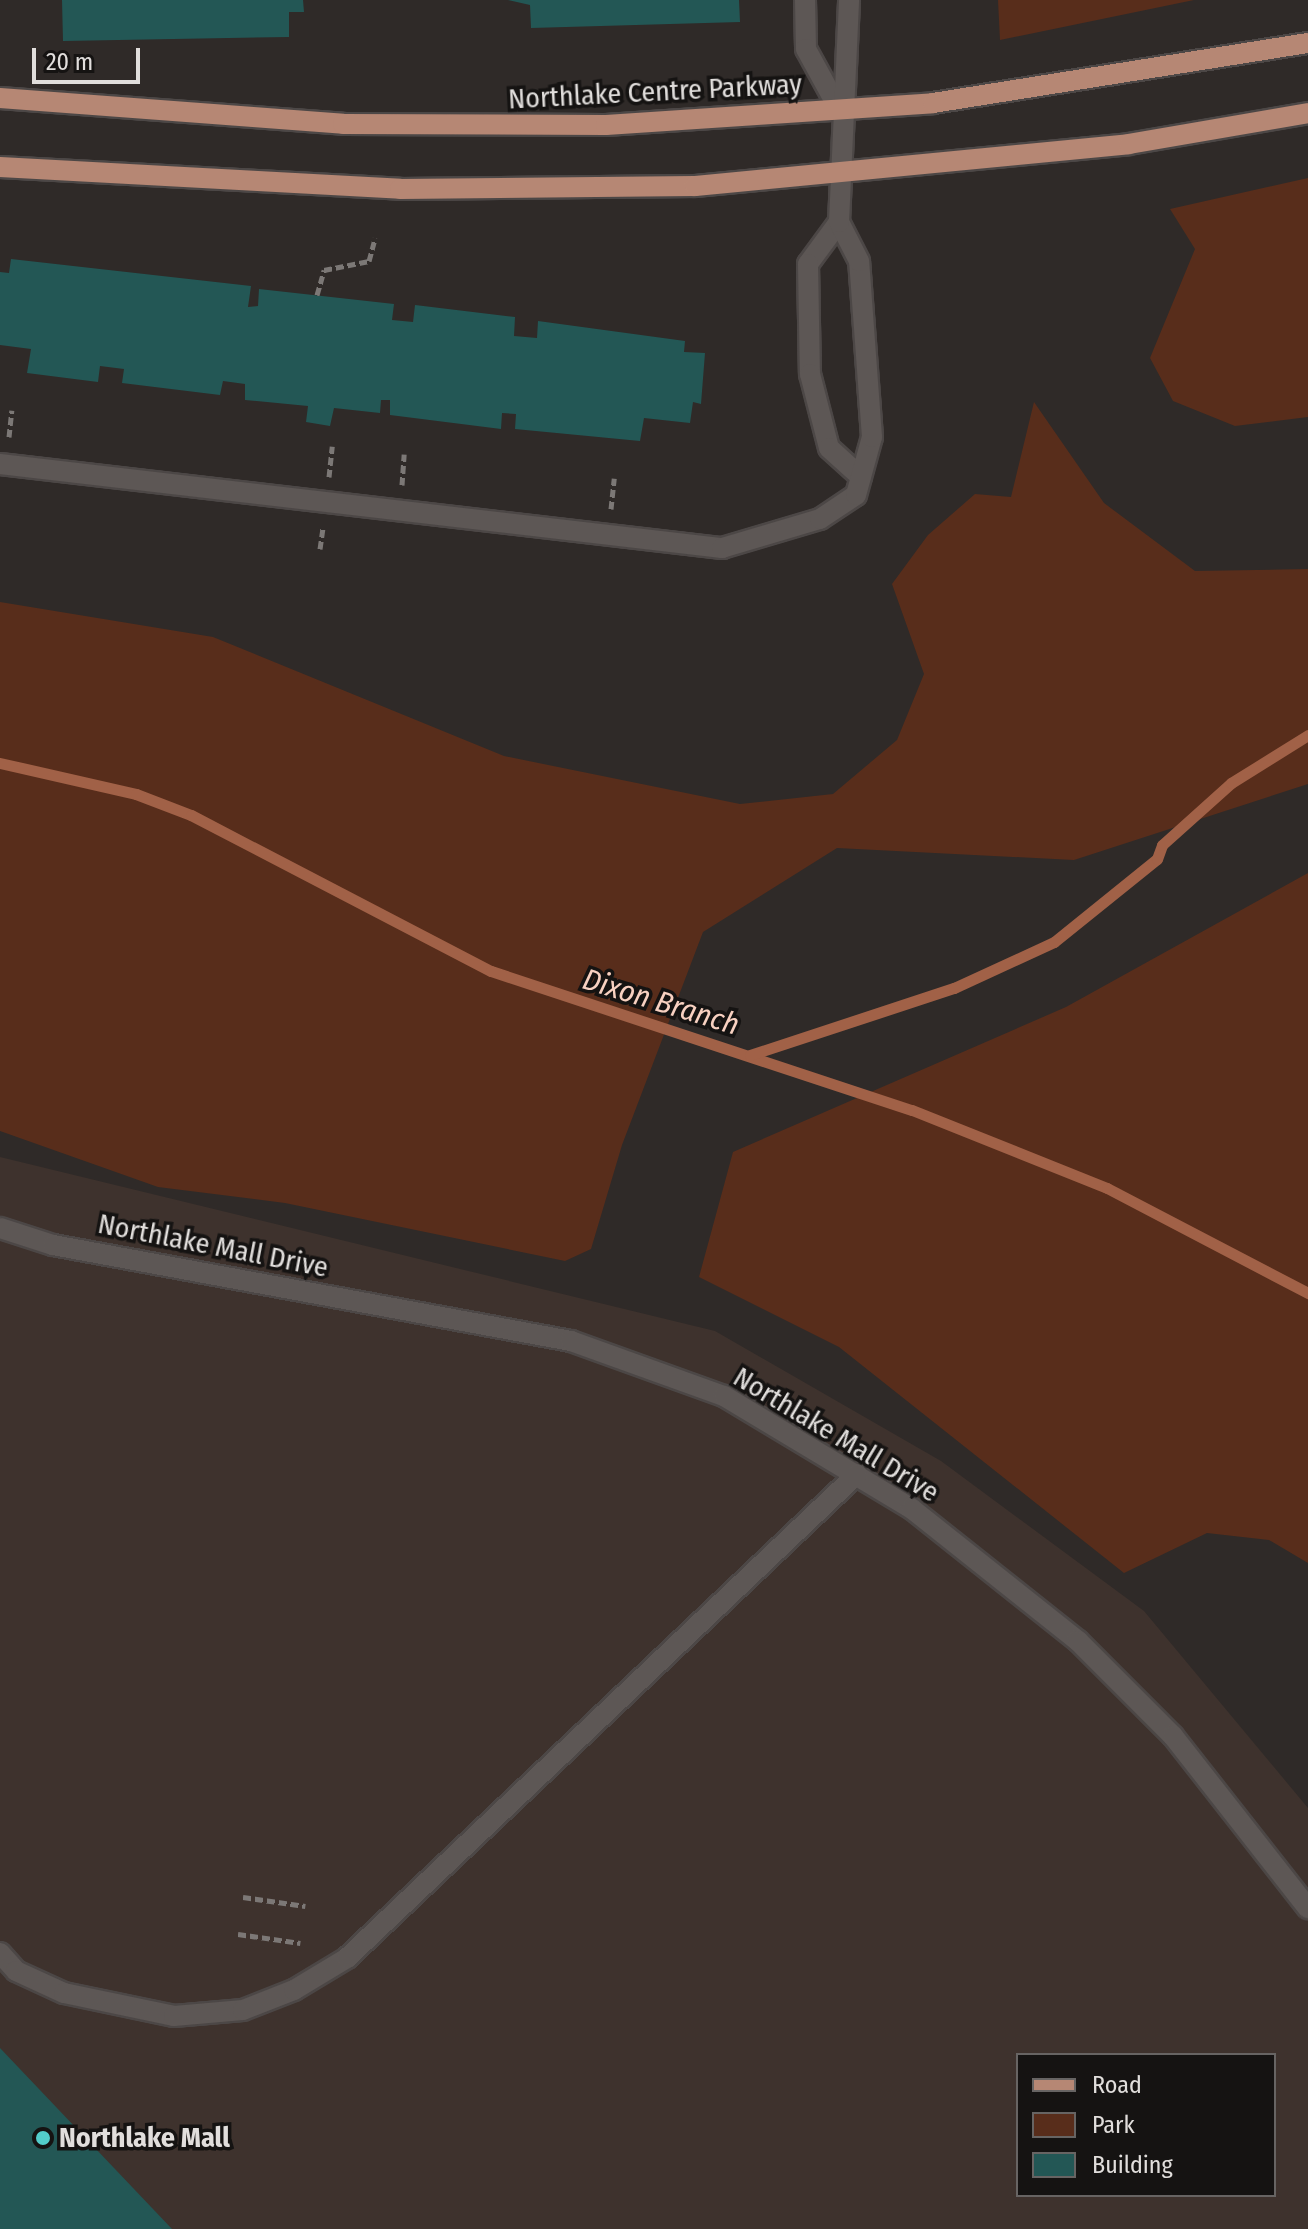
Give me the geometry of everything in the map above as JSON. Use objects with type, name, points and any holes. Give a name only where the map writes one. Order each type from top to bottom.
[{"type":"main road","name":"Northlake Centre Parkway","points":[[0,98],[476,128],[840,111],[1116,79],[1308,43]]},
{"type":"main road","points":[[0,167],[413,189],[842,177],[1129,144],[1308,113]]},
{"type":"street","points":[[805,0],[806,49],[840,111]]},
{"type":"street","points":[[0,464],[722,548],[820,519],[856,495],[872,437],[859,261],[839,222],[842,177],[840,111],[852,37],[849,0]]},
{"type":"street","points":[[839,222],[808,264],[810,374],[829,448],[861,477]]},
{"type":"street","name":"Northlake Mall Drive","points":[[0,1228],[53,1245],[571,1341],[724,1396],[857,1474],[1078,1641],[1173,1736],[1308,1908]]},
{"type":"street","points":[[0,1953],[16,1971],[64,1993],[174,2016],[243,2010],[294,1990],[347,1958],[857,1474]]},
{"type":"path","points":[[317,295],[324,270],[369,261],[375,238]]},
{"type":"path","points":[[243,1897],[305,1906]]},
{"type":"path","points":[[238,1934],[300,1943]]},
{"type":"shaded area","points":[[0,1157],[715,1331],[941,1461],[1144,1611],[1308,1808],[1308,2229],[0,2229]]},
{"type":"green space","points":[[998,0],[1194,0],[1000,40]]},
{"type":"green space","points":[[1308,178],[1308,417],[1235,426],[1173,401],[1150,358],[1195,249],[1170,209]]},
{"type":"green space","points":[[1034,402],[1104,503],[1195,571],[1308,569],[1308,784],[1074,860],[837,848],[703,932],[622,1145],[591,1249],[565,1261],[285,1203],[158,1187],[0,1131],[0,602],[213,637],[504,756],[740,804],[833,794],[897,740],[924,674],[892,584],[928,535],[975,494],[1011,497]]},
{"type":"green space","points":[[1308,873],[1308,1563],[1269,1540],[1207,1533],[1124,1573],[839,1347],[699,1277],[733,1152],[1066,1007]]},
{"type":"building","points":[[62,0],[303,0],[304,12],[289,12],[289,37],[63,41]]},
{"type":"building","points":[[508,0],[739,0],[740,22],[531,28],[530,5]]},
{"type":"building","points":[[11,259],[251,286],[248,307],[258,306],[259,289],[394,304],[392,320],[413,322],[415,305],[515,317],[514,336],[537,338],[538,321],[685,341],[684,352],[705,353],[701,404],[693,402],[690,423],[644,418],[640,441],[515,429],[516,414],[502,413],[501,429],[390,415],[390,400],[381,400],[380,413],[334,408],[330,426],[306,422],[308,406],[245,400],[245,384],[223,381],[220,395],[122,383],[124,369],[100,366],[98,382],[27,373],[31,349],[0,345],[0,272],[9,273]]},
{"type":"building","name":"Northlake Mall","points":[[0,2048],[172,2229],[0,2229]]},
{"type":"waterway","name":"Dixon Branch","points":[[750,1055],[954,988],[1054,942],[1157,859],[1162,845],[1231,783],[1308,735]]},
{"type":"waterway","points":[[0,763],[136,794],[191,815],[491,971],[912,1110],[1107,1188],[1308,1293]]},
{"type":"place","name":"Northlake Mall","points":[[43,2138]]}]
